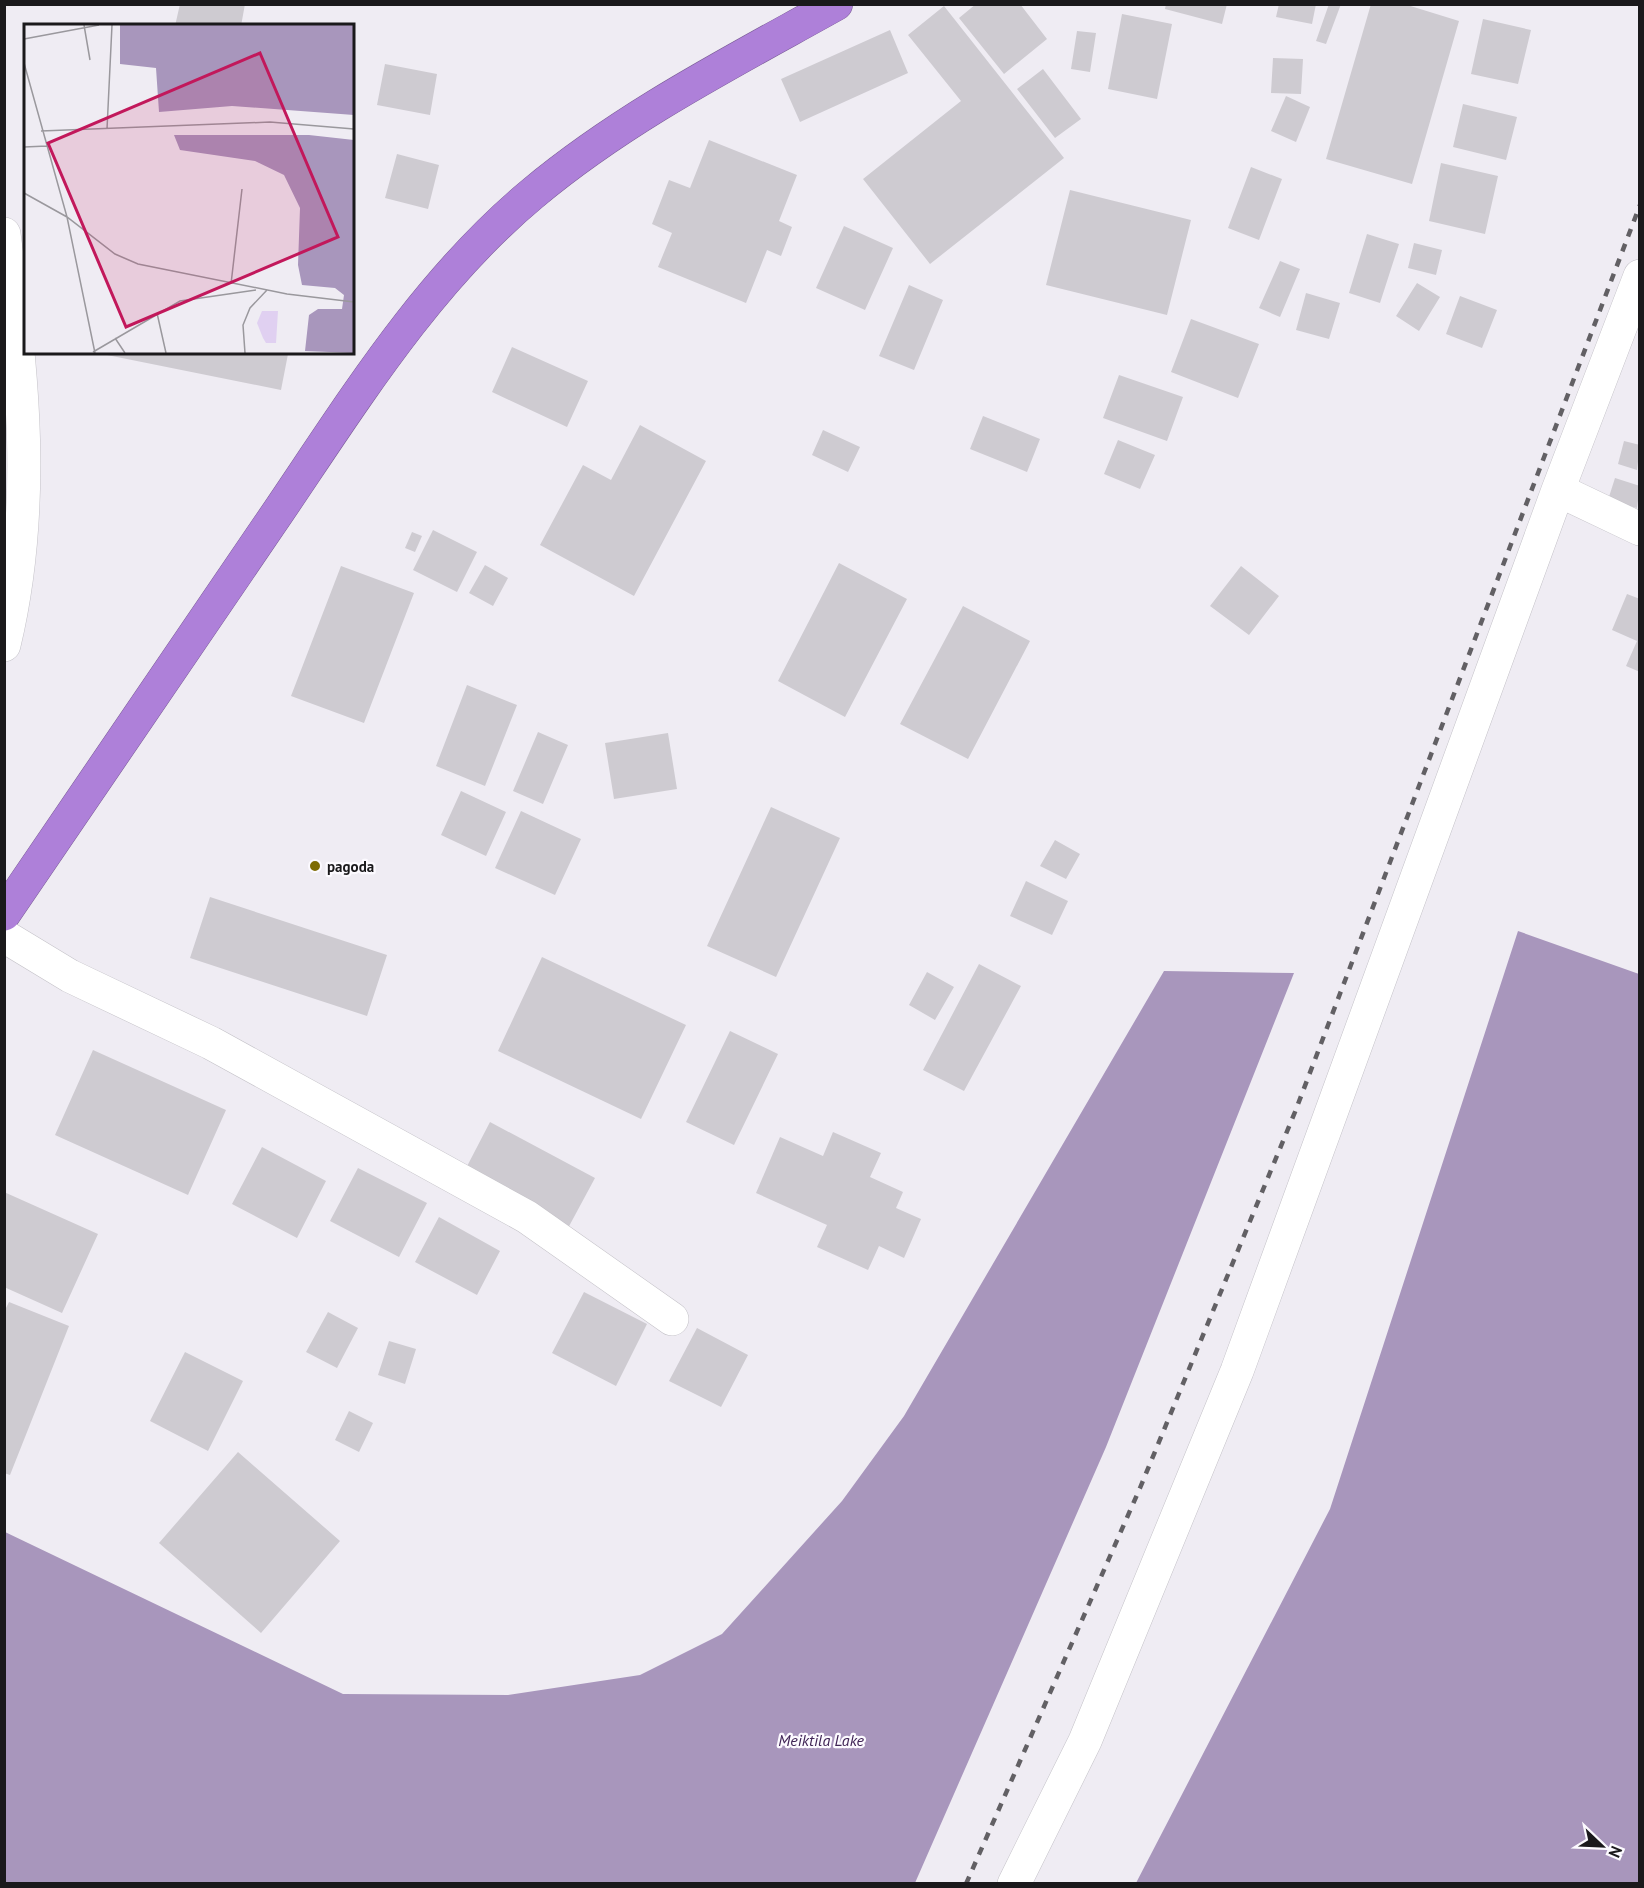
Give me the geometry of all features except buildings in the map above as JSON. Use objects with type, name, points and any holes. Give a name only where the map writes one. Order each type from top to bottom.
[{"type":"highway","points":[[4,914],[341,419],[407,327],[479,244],[531,195],[592,147],[683,89],[836,4]]},
{"type":"street","points":[[4,234],[8,279],[21,359],[24,488],[19,550],[4,645]]},
{"type":"street","points":[[1014,1884],[1085,1741],[1237,1371],[1558,490],[1640,276]]},
{"type":"street","points":[[1558,490],[1640,529]]},
{"type":"street","points":[[4,936],[70,976],[211,1042],[527,1218],[672,1319]]},
{"type":"water","points":[[1518,931],[1639,974],[1639,1883],[1136,1883],[1330,1509]]},
{"type":"water","name":"Meiktila Lake","points":[[1164,971],[1294,973],[1106,1447],[915,1883],[5,1883],[5,1532],[343,1694],[508,1695],[640,1675],[722,1634],[842,1501],[904,1416]]},
{"type":"railway","points":[[966,1884],[1140,1488],[1295,1112],[1640,205]]},
{"type":"place","name":"pagoda","points":[[315,866]]}]
